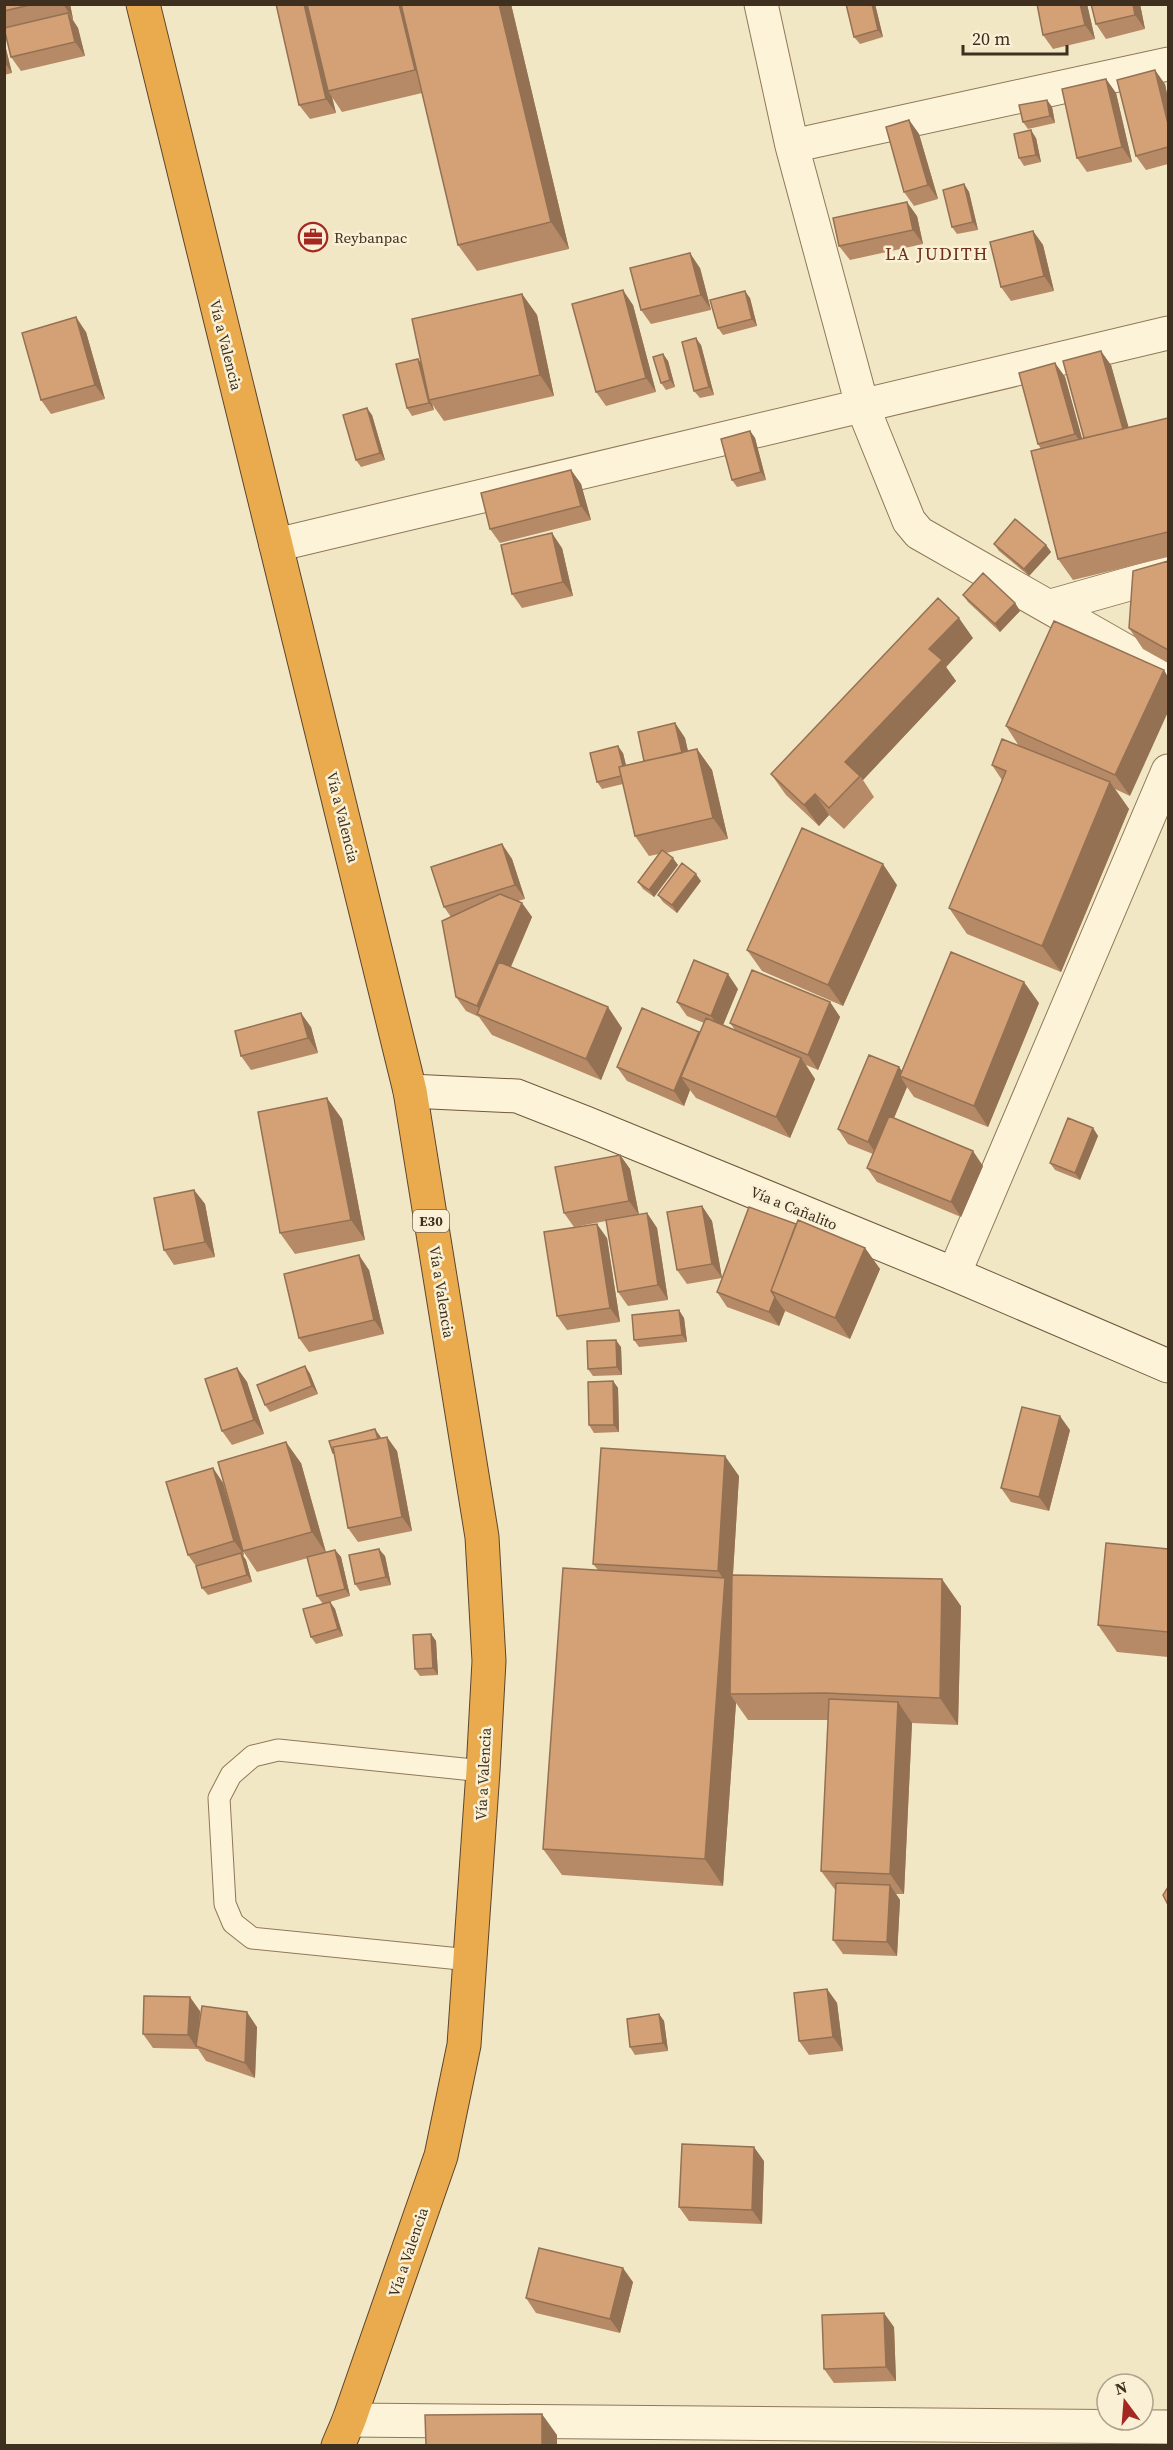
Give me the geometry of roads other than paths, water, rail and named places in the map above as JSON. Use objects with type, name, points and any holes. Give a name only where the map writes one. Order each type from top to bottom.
[{"type":"highway","name":"Vía a Valencia","points":[[143,4],[410,1091],[482,1537],[489,1661],[464,2045],[441,2156],[343,2433]]},
{"type":"street","points":[[761,4],[792,146],[862,405],[909,521],[919,533],[1051,606],[1168,675]]},
{"type":"street","points":[[792,146],[1168,64]]},
{"type":"street","points":[[276,544],[1168,333]]},
{"type":"street","points":[[1051,606],[1168,573]]},
{"type":"street","points":[[954,1274],[1168,771]]},
{"type":"street","name":"Vía a Cañalito","points":[[410,1091],[517,1096],[954,1274],[1168,1366]]},
{"type":"street","points":[[343,2433],[1168,2427]]},
{"type":"lane","points":[[470,1960],[252,1938],[233,1923],[225,1904],[219,1798],[231,1775],[254,1756],[278,1750],[483,1771]]},
{"type":"place","name":"Reybanpac","points":[[313,237]]},
{"type":"district","name":"LA JUDITH","points":[[937,253]]}]
